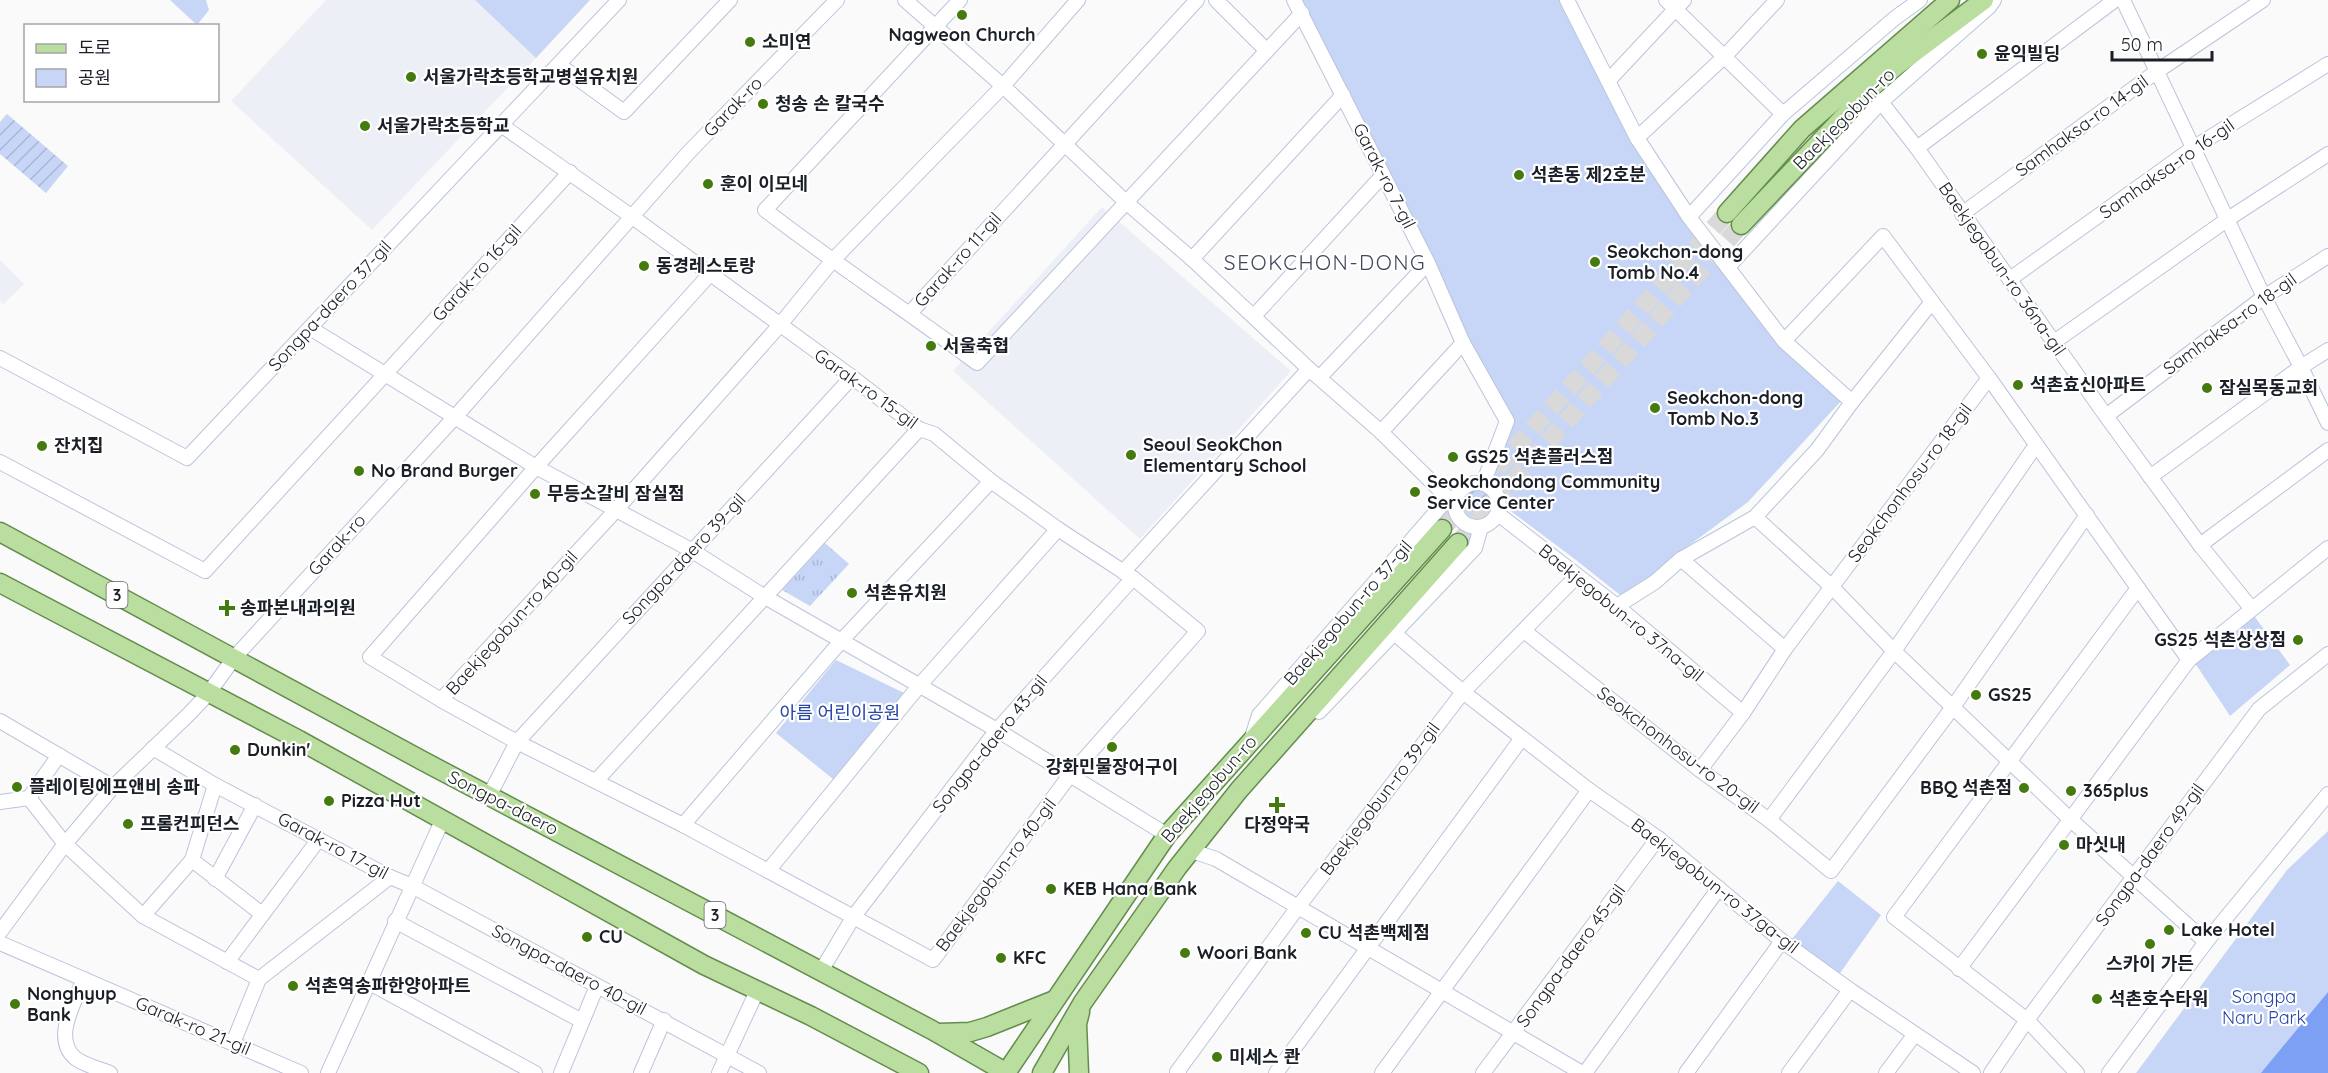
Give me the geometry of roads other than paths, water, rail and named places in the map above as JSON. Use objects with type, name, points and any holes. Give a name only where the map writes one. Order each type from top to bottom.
[{"type":"main road","name":"Baekjegobun-ro","points":[[1726,213],[1802,129],[1950,0]]},
{"type":"main road","name":"Baekjegobun-ro","points":[[1741,225],[1871,88],[1896,66],[1984,0]]},
{"type":"main road","name":"Baekjegobun-ro","points":[[1006,1073],[1052,1001],[1167,835],[1442,529]]},
{"type":"main road","name":"Songpa-daero","points":[[0,532],[489,796],[939,1033],[1006,1073]]},
{"type":"main road","name":"Baekjegobun-ro","points":[[1042,1073],[1083,1002],[1192,851],[1268,756],[1458,543]]},
{"type":"main road","points":[[0,583],[298,740],[704,965],[811,1016],[898,1066],[919,1073]]},
{"type":"main road","points":[[939,1033],[970,1032],[1052,1001]]},
{"type":"main road","points":[[1079,1073],[1077,1024],[1083,1002]]},
{"type":"street","name":"Songpa-daero 37-gil","points":[[0,358],[187,458],[619,0]]},
{"type":"street","points":[[559,65],[624,112],[730,0]]},
{"type":"street","name":"Garak-ro","points":[[0,932],[65,844],[113,787],[208,694],[234,658],[455,417],[689,152],[837,0]]},
{"type":"street","points":[[905,0],[1003,86],[1127,203],[1381,432],[1451,499],[1462,521],[1474,527],[1482,527],[1494,520],[1498,514],[1498,499],[1495,492],[1483,484],[1468,486],[1451,499]]},
{"type":"street","points":[[910,313],[832,261],[765,210],[960,0]]},
{"type":"street","points":[[832,261],[1003,86],[1078,0]]},
{"type":"street","name":"Garak-ro 11-gil","points":[[1197,0],[910,313],[977,363],[1302,13]]},
{"type":"street","points":[[1216,0],[1266,50]]},
{"type":"street","name":"Garak-ro 7-gil","points":[[1294,0],[1428,263],[1463,343],[1507,421],[1483,484]]},
{"type":"street","points":[[1567,0],[1637,138],[1689,217],[1784,340],[1852,402]]},
{"type":"street","points":[[1637,138],[1724,57],[1777,0]]},
{"type":"street","points":[[1689,217],[1783,114],[1895,18],[1920,0]]},
{"type":"street","points":[[1728,267],[1881,102],[1989,7],[1994,0]]},
{"type":"street","points":[[1917,148],[2115,0]]},
{"type":"street","points":[[2123,0],[2264,297],[2328,423]]},
{"type":"street","name":"Samhaksa-ro 14-gil","points":[[1962,214],[2156,72],[2263,0]]},
{"type":"street","points":[[1608,81],[1675,3],[1724,57],[1783,114]]},
{"type":"street","name":"Samhaksa-ro 16-gil","points":[[2010,279],[2193,148],[2328,64]]},
{"type":"street","points":[[1192,260],[1343,95]]},
{"type":"street","name":"Baekjegobun-ro 36na-gil","points":[[1881,102],[1917,148],[2150,477],[2200,545],[2251,608]]},
{"type":"street","points":[[501,125],[631,216]]},
{"type":"street","points":[[2054,342],[2228,219],[2328,154]]},
{"type":"street","name":"Garak-ro 16-gil","points":[[0,462],[205,571],[570,172]]},
{"type":"street","points":[[1254,316],[1383,175]]},
{"type":"street","name":"Garak-ro 15-gil","points":[[631,216],[852,377],[919,429],[934,434],[991,481],[1128,575]]},
{"type":"street","points":[[1784,340],[1883,236],[1989,378],[2189,660]]},
{"type":"street","name":"Samhaksa-ro 18-gil","points":[[2106,416],[2264,297],[2328,256]]},
{"type":"street","name":"Baekjegobun-ro 40-gil","points":[[710,273],[370,657],[441,700],[616,510],[779,326],[832,261]]},
{"type":"street","points":[[1315,373],[1428,263]]},
{"type":"street","points":[[1617,606],[1655,582],[1682,559],[1755,517],[1816,450],[1931,303]]},
{"type":"street","points":[[310,328],[536,467],[691,550],[765,597],[997,730],[1167,835]]},
{"type":"street","points":[[1381,432],[1463,343]]},
{"type":"street","points":[[2150,477],[2301,367],[2328,350]]},
{"type":"street","name":"Songpa-daero 43-gil","points":[[821,971],[854,916],[997,730],[1128,575],[1315,373]]},
{"type":"street","name":"Songpa-daero 39-gil","points":[[489,796],[517,742],[852,377]]},
{"type":"street","name":"Seokchonhosu-ro 18-gil","points":[[1700,770],[1743,713],[1785,649],[1989,378]]},
{"type":"street","points":[[596,781],[919,429]]},
{"type":"street","points":[[1769,820],[1894,651],[2036,445]]},
{"type":"street","points":[[2200,545],[2328,450]]},
{"type":"street","points":[[683,825],[842,640],[991,481]]},
{"type":"street","name":"Baekjegobun-ro 37-gil","points":[[1250,742],[1259,715],[1442,505],[1451,499]]},
{"type":"street","name":"Baekjegobun-ro 37na-gil","points":[[1498,514],[1617,606],[1743,713]]},
{"type":"street","points":[[1953,707],[2087,515]]},
{"type":"street","points":[[1755,517],[1832,587],[1894,651],[2071,820],[2206,942]]},
{"type":"street","points":[[1268,756],[1291,742],[1476,548],[1482,527]]},
{"type":"street","points":[[768,871],[919,686],[1058,529]]},
{"type":"street","points":[[1959,969],[2189,660],[2328,548]]},
{"type":"street","points":[[1682,559],[1785,649]]},
{"type":"street","name":"Baekjegobun-ro 40-gil","points":[[854,916],[933,960],[1070,775],[1197,631],[1128,575]]},
{"type":"street","points":[[1463,692],[1577,576]]},
{"type":"street","points":[[2077,1073],[2027,1020],[1894,917],[2138,588]]},
{"type":"street","name":"Seokchonhosu-ro 20-gil","points":[[1524,631],[1700,770],[1769,820],[1830,871],[1953,707]]},
{"type":"street","name":"Baekjegobun-ro 37ga-gil","points":[[1394,633],[1463,692],[1589,790],[1658,838],[1782,940],[1850,990],[1973,1073]]},
{"type":"street","name":"Songpa-daero 49-gil","points":[[1991,1073],[2027,1020],[2259,709],[2328,654]]},
{"type":"street","name":"Baekjegobun-ro 39-gil","points":[[1178,1072],[1298,907],[1463,692]]},
{"type":"street","points":[[441,700],[517,742],[683,825],[854,916]]},
{"type":"street","points":[[0,721],[113,787]]},
{"type":"street","points":[[1276,1073],[1522,738]]},
{"type":"street","name":"Garak-ro 17-gil","points":[[153,748],[215,785],[390,877],[412,886]]},
{"type":"street","points":[[0,802],[29,798],[59,755]]},
{"type":"street","points":[[143,916],[192,860],[215,785]]},
{"type":"street","points":[[1382,1073],[1589,790]]},
{"type":"street","points":[[2109,1073],[2206,942],[2328,794]]},
{"type":"street","points":[[29,798],[65,844],[143,916],[259,979]]},
{"type":"street","name":"Garak-ro 17-gil","points":[[216,879],[255,805]]},
{"type":"street","points":[[328,1073],[442,821]]},
{"type":"street","name":"Songpa-daero 45-gil","points":[[1483,1073],[1658,838]]},
{"type":"street","points":[[227,962],[319,839]]},
{"type":"street","points":[[1192,851],[1216,859],[1513,1034],[1584,1073],[1719,888]]},
{"type":"street","points":[[192,860],[262,914]]},
{"type":"street","points":[[233,1043],[259,979],[390,877]]},
{"type":"street","name":"Songpa-daero 40-gil","points":[[412,886],[759,1073]]},
{"type":"street","points":[[395,921],[582,1021]]},
{"type":"street","points":[[1686,1073],[1782,940]]},
{"type":"street","name":"Garak-ro 21-gil","points":[[0,943],[233,1043],[274,1068],[301,1073]]},
{"type":"street","points":[[84,980],[66,1025],[67,1047],[76,1059],[110,1073]]},
{"type":"street","points":[[368,982],[535,1073]]},
{"type":"street","points":[[561,1073],[597,986]]},
{"type":"street","points":[[1789,1073],[1850,990]]},
{"type":"street","points":[[720,1073],[757,991]]},
{"type":"street","points":[[641,1073],[664,1020]]},
{"type":"street","points":[[1886,1073],[1915,1034]]},
{"type":"water","points":[[2328,992],[2328,1073],[2261,1073]]},
{"type":"tunnel","points":[[1442,529],[1727,213]]},
{"type":"tunnel","points":[[1458,543],[1741,225]]},
{"type":"place","name":"Nagweon Church","points":[[962,15]]},
{"type":"place","name":"소미연","points":[[750,42]]},
{"type":"place","name":"윤익빌딩","points":[[1982,54]]},
{"type":"place","name":"서울가락초등학교병설유치원","points":[[411,77]]},
{"type":"place","name":"청송 손 칼국수","points":[[763,104]]},
{"type":"place","name":"서울가락초등학교","points":[[365,126]]},
{"type":"place","name":"석촌동 제2호분","points":[[1519,175]]},
{"type":"place","name":"훈이 이모네","points":[[708,184]]},
{"type":"place","name":"Seokchon-dong Tomb No.4","points":[[1595,262]]},
{"type":"place","name":"동경레스토랑","points":[[644,266]]},
{"type":"place","name":"서울축협","points":[[931,346]]},
{"type":"place","name":"석촌효신아파트","points":[[2018,385]]},
{"type":"place","name":"잠실목동교회","points":[[2207,388]]},
{"type":"place","name":"Seokchon-dong Tomb No.3","points":[[1655,408]]},
{"type":"place","name":"잔치집","points":[[42,446]]},
{"type":"place","name":"Seoul SeokChon Elementary School","points":[[1131,455]]},
{"type":"place","name":"GS25 석촌플러스점","points":[[1453,457]]},
{"type":"place","name":"No Brand Burger","points":[[359,471]]},
{"type":"place","name":"Seokchondong Community Service Center","points":[[1415,492]]},
{"type":"place","name":"무등소갈비 잠실점","points":[[535,494]]},
{"type":"place","name":"석촌유치원","points":[[852,593]]},
{"type":"place","name":"송파본내과의원","points":[[227,608]]},
{"type":"place","name":"GS25 석촌상상점","points":[[2298,640]]},
{"type":"place","name":"GS25","points":[[1976,695]]},
{"type":"place","name":"강화민물장어구이","points":[[1112,747]]},
{"type":"place","name":"Dunkin'","points":[[235,750]]},
{"type":"place","name":"플레이팅에프앤비 송파","points":[[17,787]]},
{"type":"place","name":"BBQ 석촌점","points":[[2024,788]]},
{"type":"place","name":"365plus","points":[[2071,791]]},
{"type":"place","name":"Pizza Hut","points":[[329,801]]},
{"type":"place","name":"다정약국","points":[[1277,805]]},
{"type":"place","name":"프롬컨피던스","points":[[128,824]]},
{"type":"place","name":"마싯내","points":[[2064,845]]},
{"type":"place","name":"KEB Hana Bank","points":[[1051,889]]},
{"type":"place","name":"Lake Hotel","points":[[2169,930]]},
{"type":"place","name":"CU 석촌백제점","points":[[1306,933]]},
{"type":"place","name":"CU","points":[[587,937]]},
{"type":"place","name":"스카이 가든","points":[[2150,944]]},
{"type":"place","name":"Woori Bank","points":[[1185,953]]},
{"type":"place","name":"KFC","points":[[1001,958]]},
{"type":"place","name":"석촌역송파한양아파트","points":[[293,986]]},
{"type":"place","name":"석촌호수타워","points":[[2097,999]]},
{"type":"place","name":"Nonghyup Bank","points":[[15,1004]]},
{"type":"place","name":"미세스 콴","points":[[1217,1057]]},
{"type":"district","name":"SEOKCHON-DONG","points":[[1325,263]]},
{"type":"park label","name":"아름 어린이공원","points":[[840,713]]},
{"type":"park label","name":"Songpa Naru Park","points":[[2264,1007]]}]
